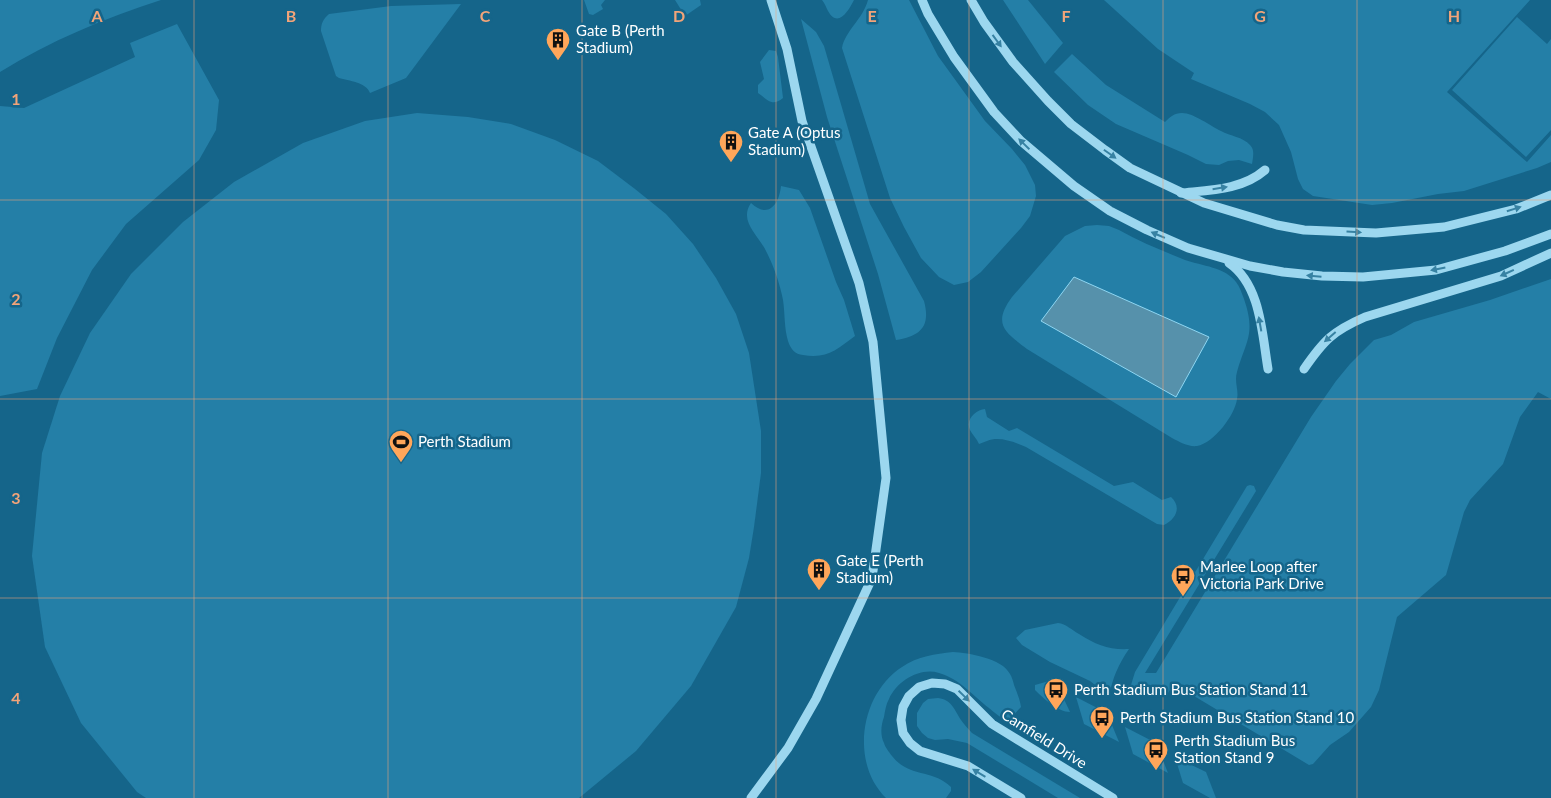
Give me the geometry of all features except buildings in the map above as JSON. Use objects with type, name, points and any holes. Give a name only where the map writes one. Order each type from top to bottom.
[{"type":"street","points":[[751,798],[788,748],[816,699],[872,578],[886,478],[873,342],[861,292],[802,121],[787,49],[771,0]]},
{"type":"street","points":[[922,0],[928,14],[954,57],[994,112],[1040,159],[1110,211],[1188,248],[1250,266],[1289,274],[1363,277],[1436,270],[1505,251],[1551,234]]},
{"type":"street","points":[[971,0],[984,22],[1013,62],[1048,101],[1072,124],[1130,168],[1204,204],[1277,225],[1304,230],[1376,233],[1444,227],[1516,209],[1551,195]]},
{"type":"street","points":[[1180,193],[1236,186],[1257,177],[1265,170]]},
{"type":"street","points":[[1304,369],[1329,337],[1365,316],[1501,276],[1551,253]]},
{"type":"street","points":[[1224,259],[1237,268],[1247,280],[1252,290],[1258,311],[1268,370]]},
{"type":"street","name":"Camfield Drive","points":[[1021,798],[968,766],[920,751],[910,743],[903,732],[901,720],[903,707],[909,696],[920,688],[932,683],[945,684],[957,689],[992,724],[1113,798]]},
{"type":"shaded area","points":[[0,0],[161,0],[119,14],[78,31],[38,50],[0,72]]},
{"type":"shaded area","points":[[584,0],[605,0],[601,5],[603,9],[593,15],[589,14]]},
{"type":"shaded area","points":[[675,0],[700,0],[701,5],[685,16]]},
{"type":"shaded area","points":[[822,0],[854,0],[843,16],[836,18],[828,11]]},
{"type":"shaded area","points":[[868,0],[909,0],[938,56],[985,121],[1025,165],[1035,185],[1036,196],[1030,216],[981,272],[968,282],[954,285],[939,277],[921,258],[890,198],[842,48],[847,36],[866,7]]},
{"type":"shaded area","points":[[1003,0],[1028,0],[1063,43],[1045,64]]},
{"type":"shaded area","points":[[1104,0],[1530,0],[1447,92],[1527,162],[1551,135],[1551,162],[1464,191],[1392,203],[1372,205],[1313,196],[1303,189],[1298,179],[1291,152],[1279,125],[1265,112],[1250,104],[1191,79],[1194,73],[1158,49]]},
{"type":"shaded area","points":[[461,4],[406,78],[370,93],[361,84],[336,76],[321,31],[321,26],[329,14],[391,6]]},
{"type":"shaded area","points":[[1517,17],[1547,44],[1551,39],[1551,130],[1526,157],[1452,90]]},
{"type":"shaded area","points":[[801,19],[816,32],[824,46],[870,204],[924,301],[926,310],[925,324],[922,329],[911,336],[896,340],[878,274],[827,117]]},
{"type":"shaded area","points":[[177,24],[219,100],[216,130],[199,160],[126,224],[92,270],[57,338],[37,389],[0,396],[0,106],[24,108],[135,57],[130,43]]},
{"type":"shaded area","points":[[769,50],[776,51],[778,57],[783,98],[776,102],[770,101],[758,93],[758,85],[764,79],[760,62]]},
{"type":"shaded area","points":[[1072,54],[1106,85],[1165,122],[1170,117],[1179,113],[1187,114],[1197,117],[1225,133],[1244,140],[1253,149],[1252,164],[1239,160],[1228,161],[1219,165],[1206,164],[1116,124],[1088,105],[1054,72]]},
{"type":"shaded area","name":"Perth Stadium","points":[[417,113],[468,117],[511,124],[555,140],[598,161],[666,214],[693,244],[716,278],[736,314],[749,353],[761,431],[761,473],[754,527],[749,558],[736,607],[691,686],[636,751],[579,798],[146,798],[137,792],[81,723],[45,647],[32,556],[42,453],[60,396],[90,333],[131,274],[183,222],[234,182],[303,143],[365,121]]},
{"type":"shaded area","points":[[781,186],[799,190],[810,208],[844,300],[855,336],[837,349],[819,356],[796,353],[790,347],[780,288],[770,258],[751,229],[747,216],[751,203],[763,210],[772,208],[778,199]]},
{"type":"shaded area","points":[[1085,226],[1109,226],[1185,260],[1220,270],[1231,277],[1240,288],[1248,311],[1249,329],[1236,376],[1237,399],[1232,413],[1223,427],[1204,444],[1190,446],[1172,438],[1027,349],[1013,338],[1004,327],[1002,321],[1003,314],[1012,297],[1065,236]]},
{"type":"shaded area","points":[[1074,277],[1209,337],[1176,397],[1041,321]]},
{"type":"shaded area","points":[[1551,279],[1551,399],[1538,392],[1520,417],[1503,464],[1470,500],[1464,512],[1446,575],[1397,617],[1379,690],[1371,707],[1349,732],[1330,745],[1313,764],[1309,765],[1174,684],[1168,693],[1148,694],[1134,689],[1131,685],[1135,672],[1247,486],[1254,486],[1256,491],[1145,673],[1156,673],[1311,417],[1336,381],[1374,340],[1391,335],[1414,322],[1490,300]]},
{"type":"shaded area","points":[[985,409],[987,417],[1009,431],[1017,428],[1114,486],[1133,482],[1162,500],[1171,497],[1177,509],[1172,520],[1164,525],[1157,524],[1017,443],[996,439],[979,444],[970,430],[969,422],[975,413]]},
{"type":"shaded area","points":[[1058,623],[1097,644],[1115,649],[1129,649],[1116,671],[1109,696],[1090,681],[1050,662],[1022,645],[1016,638],[1025,630]]},
{"type":"shaded area","points":[[953,652],[984,657],[1000,664],[1012,678],[1021,707],[1007,722],[960,684],[947,676],[939,673],[924,672],[903,681],[893,692],[886,705],[881,730],[887,750],[906,768],[944,781],[951,787],[951,791],[946,798],[886,798],[875,783],[867,767],[864,748],[869,711],[877,694],[888,679],[902,667],[914,660],[927,656]]},
{"type":"shaded area","points":[[1049,681],[1056,682],[1070,712],[1056,707],[1035,690],[1035,685]]},
{"type":"shaded area","points":[[1076,697],[1107,713],[1119,742],[1084,724]]},
{"type":"shaded area","points":[[938,698],[950,703],[972,733],[1080,798],[1058,798],[967,743],[948,739],[935,740],[928,738],[917,726],[917,713],[928,699]]},
{"type":"shaded area","points":[[1125,727],[1156,743],[1168,773],[1133,754]]},
{"type":"shaded area","points":[[1175,757],[1206,772],[1216,798],[1210,798],[1183,783]]},
{"type":"place","name":"Gate B (Perth Stadium)","points":[[558,61]]},
{"type":"place","name":"Gate A (Optus Stadium)","points":[[731,163]]},
{"type":"place","name":"Perth Stadium","points":[[401,463]]},
{"type":"place","name":"Gate E (Perth Stadium)","points":[[819,591]]},
{"type":"place","name":"Marlee Loop after Victoria Park Drive","points":[[1183,597]]},
{"type":"place","name":"Perth Stadium Bus Station Stand 11","points":[[1056,711]]},
{"type":"place","name":"Perth Stadium Bus Station Stand 10","points":[[1102,739]]},
{"type":"place","name":"Perth Stadium Bus Station Stand 9","points":[[1156,771]]}]
